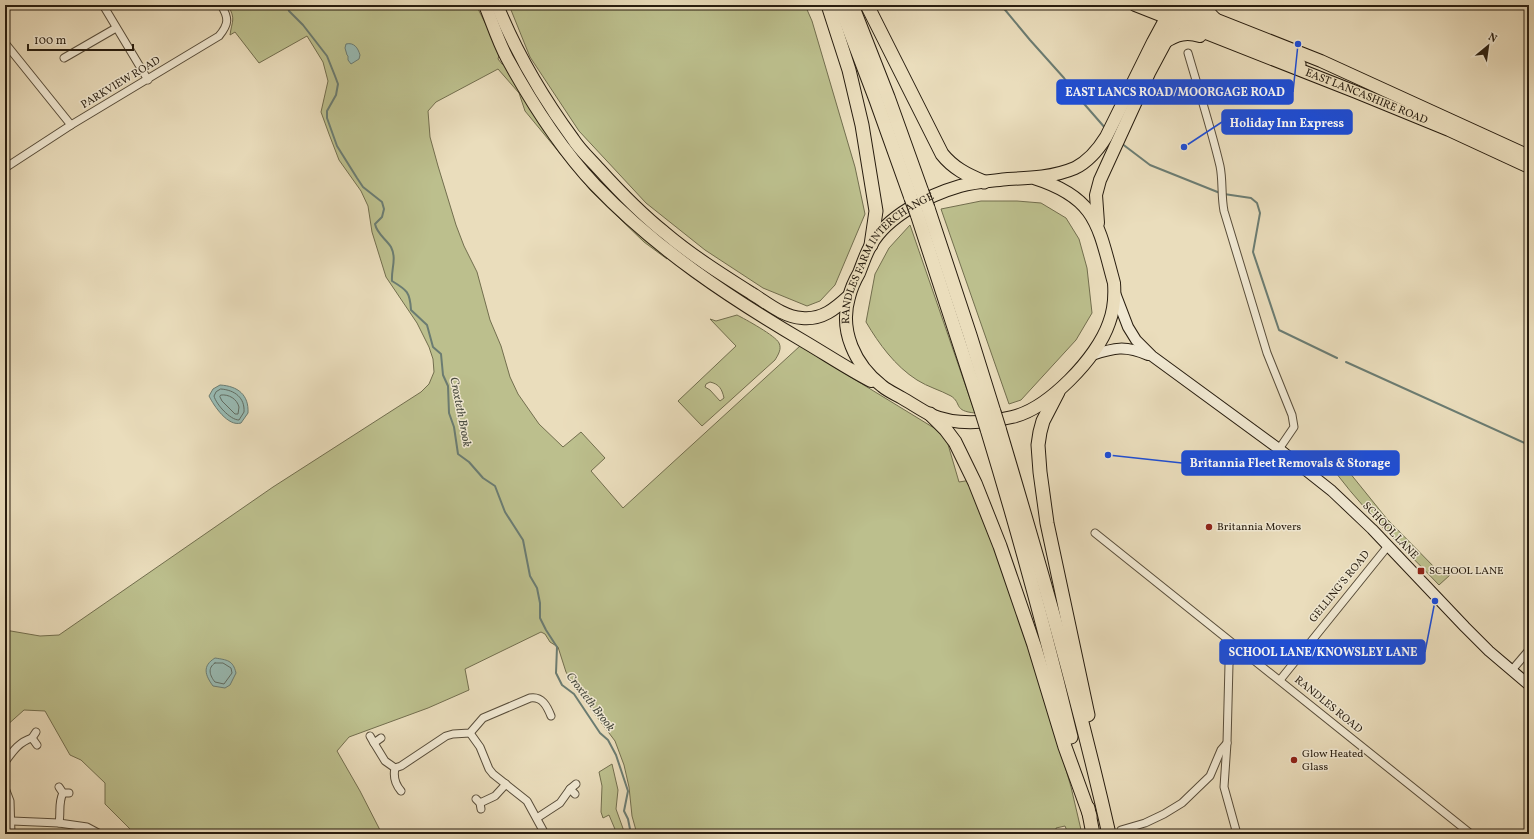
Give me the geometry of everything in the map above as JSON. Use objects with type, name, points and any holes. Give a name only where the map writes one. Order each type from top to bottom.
[{"type":"highway","points":[[485,5],[506,57],[532,101],[561,142],[594,184],[626,216],[685,265],[718,288],[781,328],[884,388]]},
{"type":"highway","points":[[497,5],[517,49],[573,140],[624,194],[663,232],[724,276],[774,308],[792,316],[811,318],[825,314],[838,307],[849,296]]},
{"type":"highway","points":[[828,5],[849,70],[862,125],[876,211],[871,245]]},
{"type":"highway","points":[[840,5],[876,100],[917,195]]},
{"type":"highway","points":[[852,5],[888,97],[922,211],[970,334],[988,412],[1061,645],[1099,792],[1115,832]]},
{"type":"highway","points":[[867,5],[942,154],[950,163],[962,172],[984,182]]},
{"type":"highway","name":"EAST LANCASHIRE ROAD","points":[[1135,5],[1177,10],[1216,19],[1321,62],[1529,156]]},
{"type":"highway","points":[[1158,5],[1177,10]]},
{"type":"highway","points":[[1099,230],[1095,202],[1097,187],[1165,42],[1177,10]]},
{"type":"highway","points":[[1034,178],[1075,168],[1086,162],[1097,151],[1177,10]]},
{"type":"highway","name":"EAST LANCASHIRE ROAD","points":[[1177,10],[1277,61],[1449,130],[1529,167]]},
{"type":"highway","points":[[1165,42],[1182,34],[1194,34],[1260,58],[1277,61]]},
{"type":"highway","name":"RANDLES FARM INTERCHANGE","points":[[1034,178],[1063,189],[1079,201],[1092,216],[1099,230],[1115,293],[1109,325],[1092,355],[1058,392],[1036,408],[1011,417],[965,423],[930,414],[884,388],[866,371],[857,359],[850,343],[846,324],[849,296],[871,245],[882,230],[907,210],[955,188],[984,182],[1034,178]]},
{"type":"highway","points":[[1058,392],[1043,421],[1040,432],[1038,445],[1040,472],[1048,523],[1094,743],[1099,792]]},
{"type":"highway","points":[[930,414],[946,430],[955,442],[975,483],[989,518],[1034,645],[1065,747],[1090,816]]},
{"type":"highway","points":[[993,428],[1007,496],[1051,655],[1093,834]]},
{"type":"main road","points":[[1207,5],[1211,14],[1216,19]]},
{"type":"main road","points":[[1177,10],[1339,80],[1356,92]]},
{"type":"main road","name":"SCHOOL LANE","points":[[1115,293],[1128,326],[1136,340],[1152,356],[1279,449],[1332,491],[1388,546],[1465,627],[1529,685]]},
{"type":"main road","name":"SCHOOL LANE","points":[[1092,355],[1112,349],[1125,348],[1135,349],[1152,356]]},
{"type":"street","points":[[103,5],[148,80]]},
{"type":"street","name":"PARKVIEW ROAD","points":[[5,167],[71,125],[219,36],[226,28],[227,20],[225,11],[221,5]]},
{"type":"street","points":[[64,58],[116,28]]},
{"type":"street","points":[[5,43],[71,125]]},
{"type":"street","points":[[1188,53],[1220,167],[1221,198],[1224,211],[1267,353],[1292,415],[1294,427],[1279,449]]},
{"type":"street","name":"RANDLES ROAD","points":[[1095,533],[1471,834]]},
{"type":"street","name":"GELLING'S ROAD","points":[[1280,680],[1388,546]]},
{"type":"street","points":[[1512,670],[1529,650]]},
{"type":"street","points":[[1237,834],[1224,787],[1227,743],[1229,664],[1235,656],[1244,652]]},
{"type":"street","points":[[470,734],[483,718],[530,698],[538,698],[541,700],[548,708],[551,717]]},
{"type":"street","points":[[381,738],[372,739],[385,762],[395,768],[401,766],[446,736],[453,734],[470,734]]},
{"type":"street","points":[[470,734],[480,747],[489,769],[527,801],[545,834]]},
{"type":"street","points":[[5,762],[18,745],[34,735],[38,745]]},
{"type":"street","points":[[1115,832],[1145,823],[1182,803],[1210,776],[1220,750],[1227,743]]},
{"type":"street","points":[[395,768],[394,777],[397,786],[402,791]]},
{"type":"street","points":[[1210,776],[1225,780]]},
{"type":"street","points":[[479,804],[495,796],[506,784]]},
{"type":"street","points":[[537,818],[560,803],[572,792],[576,784]]},
{"type":"street","points":[[5,788],[10,801],[12,821],[11,834]]},
{"type":"street","points":[[60,823],[61,816],[59,805],[64,791]]},
{"type":"street","points":[[12,821],[60,823],[87,827],[100,834]]},
{"type":"green space","points":[[228,5],[476,5],[500,52],[498,59],[502,64],[508,66],[532,108],[668,258],[667,259],[644,242],[591,191],[525,111],[519,93],[498,69],[436,102],[428,111],[430,137],[456,225],[464,246],[477,272],[490,320],[501,346],[510,377],[518,394],[539,424],[563,447],[581,432],[605,458],[591,471],[623,508],[800,346],[939,431],[947,441],[959,482],[971,480],[1043,690],[1071,787],[1082,834],[1060,834],[1067,831],[1065,826],[1056,828],[1056,834],[637,834],[632,816],[629,787],[624,765],[615,741],[576,689],[566,672],[558,647],[550,642],[545,634],[541,632],[465,669],[469,690],[428,708],[349,737],[337,751],[382,834],[135,834],[105,804],[105,783],[81,760],[70,755],[45,711],[24,710],[5,727],[5,630],[40,636],[59,635],[273,487],[421,392],[429,384],[434,372],[433,359],[429,347],[417,323],[386,277],[372,232],[368,206],[361,191],[339,160],[321,112],[328,81],[323,62],[307,36],[259,63],[235,32],[230,35],[233,17]]},
{"type":"green space","points":[[509,5],[805,5],[812,21],[855,167],[865,214],[835,285],[820,301],[807,306],[763,288],[705,250],[646,203],[579,131],[530,57]]},
{"type":"green space","points":[[981,201],[1041,203],[1066,218],[1079,239],[1087,268],[1092,313],[1076,340],[1021,400],[1009,404],[941,209]]},
{"type":"green space","points":[[910,225],[975,413],[961,409],[951,396],[921,382],[909,374],[888,354],[866,322],[875,274],[889,248]]},
{"type":"green space","points":[[737,315],[777,340],[780,345],[780,350],[775,360],[702,426],[678,401],[736,346],[710,319],[716,321]],"holes":[[[710,382],[720,387],[722,392],[724,398],[720,401],[710,390],[705,387],[706,384]]]},
{"type":"green space","points":[[1330,453],[1345,467],[1387,519],[1440,573],[1450,575],[1439,585],[1350,491],[1324,456]]},
{"type":"green space","points":[[612,764],[618,790],[616,809],[625,834],[617,834],[609,815],[603,818],[601,812],[602,786],[599,772]]},
{"type":"water","points":[[346,44],[355,46],[360,55],[359,59],[351,64],[348,60],[345,48]]},
{"type":"water","points":[[220,385],[232,387],[241,393],[247,401],[248,413],[241,423],[231,422],[226,419],[211,400],[209,396],[213,389]]},
{"type":"water","points":[[215,658],[229,661],[235,669],[236,673],[230,685],[225,688],[213,686],[208,678],[206,671],[208,664]]},
{"type":"waterway","name":"Croxteth Brook","points":[[287,5],[289,11],[303,25],[327,56],[338,84],[336,95],[327,111],[327,118],[337,146],[363,187],[382,202],[384,209],[382,217],[375,224],[376,228],[393,251],[394,260],[392,281],[407,292],[410,299],[411,310],[427,325],[433,347],[441,354],[443,375],[448,386],[449,413],[454,427],[458,454],[469,462],[483,478],[495,486],[505,512],[523,540],[530,576],[537,588],[540,603],[540,618],[557,647],[556,673],[562,685],[574,694],[600,733],[608,740],[616,755],[628,791],[624,811],[628,819],[631,834]]},
{"type":"waterway","points":[[1001,5],[1106,129]]},
{"type":"waterway","points":[[1121,143],[1150,165],[1220,193]]},
{"type":"waterway","points":[[1224,194],[1251,198],[1257,203],[1260,213],[1253,252],[1279,330],[1337,358]]},
{"type":"waterway","points":[[1346,362],[1529,445]]},
{"type":"place","name":"EAST LANCS ROAD/MOORGAGE ROAD","points":[[1298,44]]},
{"type":"place","name":"Holiday Inn Express","points":[[1184,147]]},
{"type":"place","name":"Britannia Fleet Removals & Storage","points":[[1108,455]]},
{"type":"place","name":"Britannia Movers","points":[[1209,527]]},
{"type":"place","name":"SCHOOL LANE","points":[[1421,571]]},
{"type":"place","name":"SCHOOL LANE/KNOWSLEY LANE","points":[[1435,601]]},
{"type":"place","name":"Glow Heated Glass","points":[[1294,760]]}]
